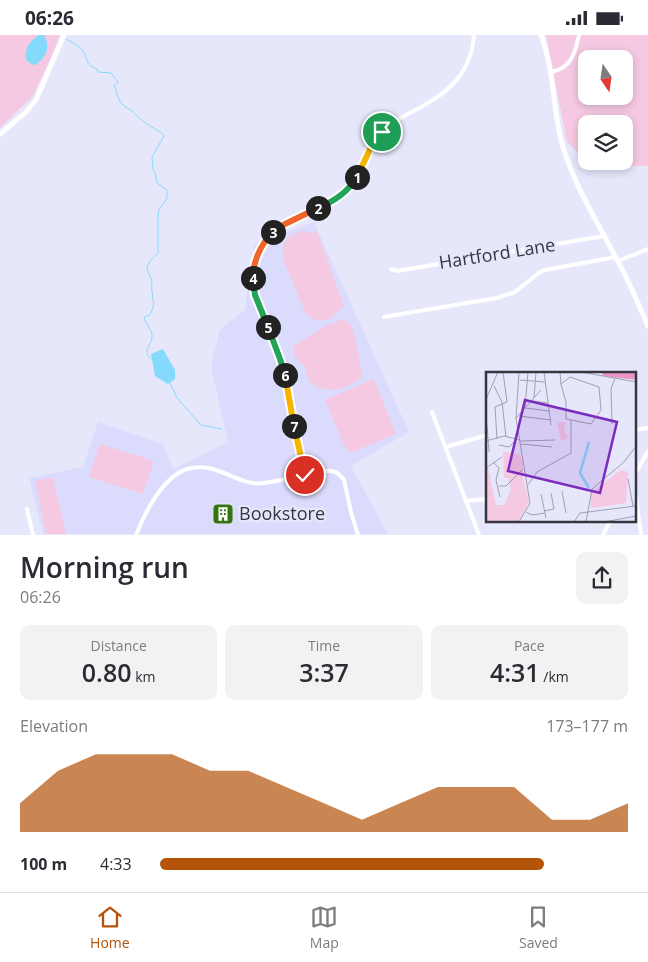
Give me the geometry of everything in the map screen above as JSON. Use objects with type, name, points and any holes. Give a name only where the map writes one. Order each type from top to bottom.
[{"type":"main road","points":[[0,134],[26,113],[36,100],[64,35]]},
{"type":"main road","points":[[541,35],[551,72],[563,147],[575,179],[627,278],[648,326]]},
{"type":"street","points":[[305,475],[283,369],[255,295],[253,273],[257,256],[269,236],[276,230],[332,201],[347,191],[359,175],[375,140],[385,128],[439,97],[449,89],[468,60],[474,35]]},
{"type":"street","points":[[551,72],[565,67],[570,61],[579,35]]},
{"type":"street","name":"Hartford Lane","points":[[391,269],[397,271],[604,236]]},
{"type":"street","points":[[384,317],[497,298],[515,292],[545,270],[631,257],[648,249]]},
{"type":"street","points":[[432,412],[479,535]]},
{"type":"street","points":[[446,447],[486,435]]},
{"type":"street","points":[[636,473],[648,451]]},
{"type":"street","points":[[136,535],[148,509],[168,481],[186,470],[202,467],[210,468],[253,484],[334,471],[342,477],[346,484],[351,512],[358,535]]},
{"type":"street","points":[[466,501],[486,499]]},
{"type":"street","points":[[636,499],[641,535]]},
{"type":"street","points":[[27,509],[33,535]]},
{"type":"street","points":[[602,535],[609,522]]},
{"type":"shaded area","points":[[0,35],[60,35],[33,96],[0,128]]},
{"type":"shaded area","points":[[546,35],[648,35],[648,166],[633,166],[633,115],[578,115],[578,152],[567,142]]},
{"type":"shaded area","points":[[314,222],[409,432],[351,466],[388,534],[43,534],[29,478],[83,467],[98,422],[163,444],[173,469],[228,442],[211,366],[220,329],[245,310],[254,244]]},
{"type":"shaded area","points":[[301,231],[311,233],[317,231],[344,306],[328,320],[315,320],[306,314],[283,259],[283,245],[290,236]]},
{"type":"shaded area","points":[[340,320],[347,321],[353,331],[362,376],[345,388],[329,390],[318,388],[310,382],[305,366],[295,356],[294,346],[325,326]]},
{"type":"shaded area","points":[[374,379],[396,434],[353,452],[346,450],[325,400]]},
{"type":"shaded area","points":[[100,444],[154,461],[143,494],[89,477]]},
{"type":"shaded area","points":[[53,477],[66,534],[46,534],[35,481]]},
{"type":"water","points":[[39,35],[44,35],[47,48],[45,56],[35,65],[27,60],[26,51],[31,42]]},
{"type":"water","points":[[163,349],[175,370],[175,379],[168,384],[155,376],[151,354]]},
{"type":"waterway","points":[[66,39],[81,49],[88,63],[97,69],[98,72],[111,73],[118,82],[114,85],[121,103],[164,136],[152,157],[157,183],[167,190],[167,198],[159,210],[158,253],[147,266],[152,280],[154,304],[149,316],[144,318],[152,334],[147,352],[152,359]]},
{"type":"waterway","points":[[170,383],[177,398],[201,425],[222,429]]},
{"type":"place","name":"Bookstore","points":[[223,514]]},
{"type":"route","points":[[305,475],[283,369],[255,295],[253,284],[254,265],[262,247],[269,236],[276,230],[340,197],[347,191],[359,175],[371,147],[382,132]]}]
